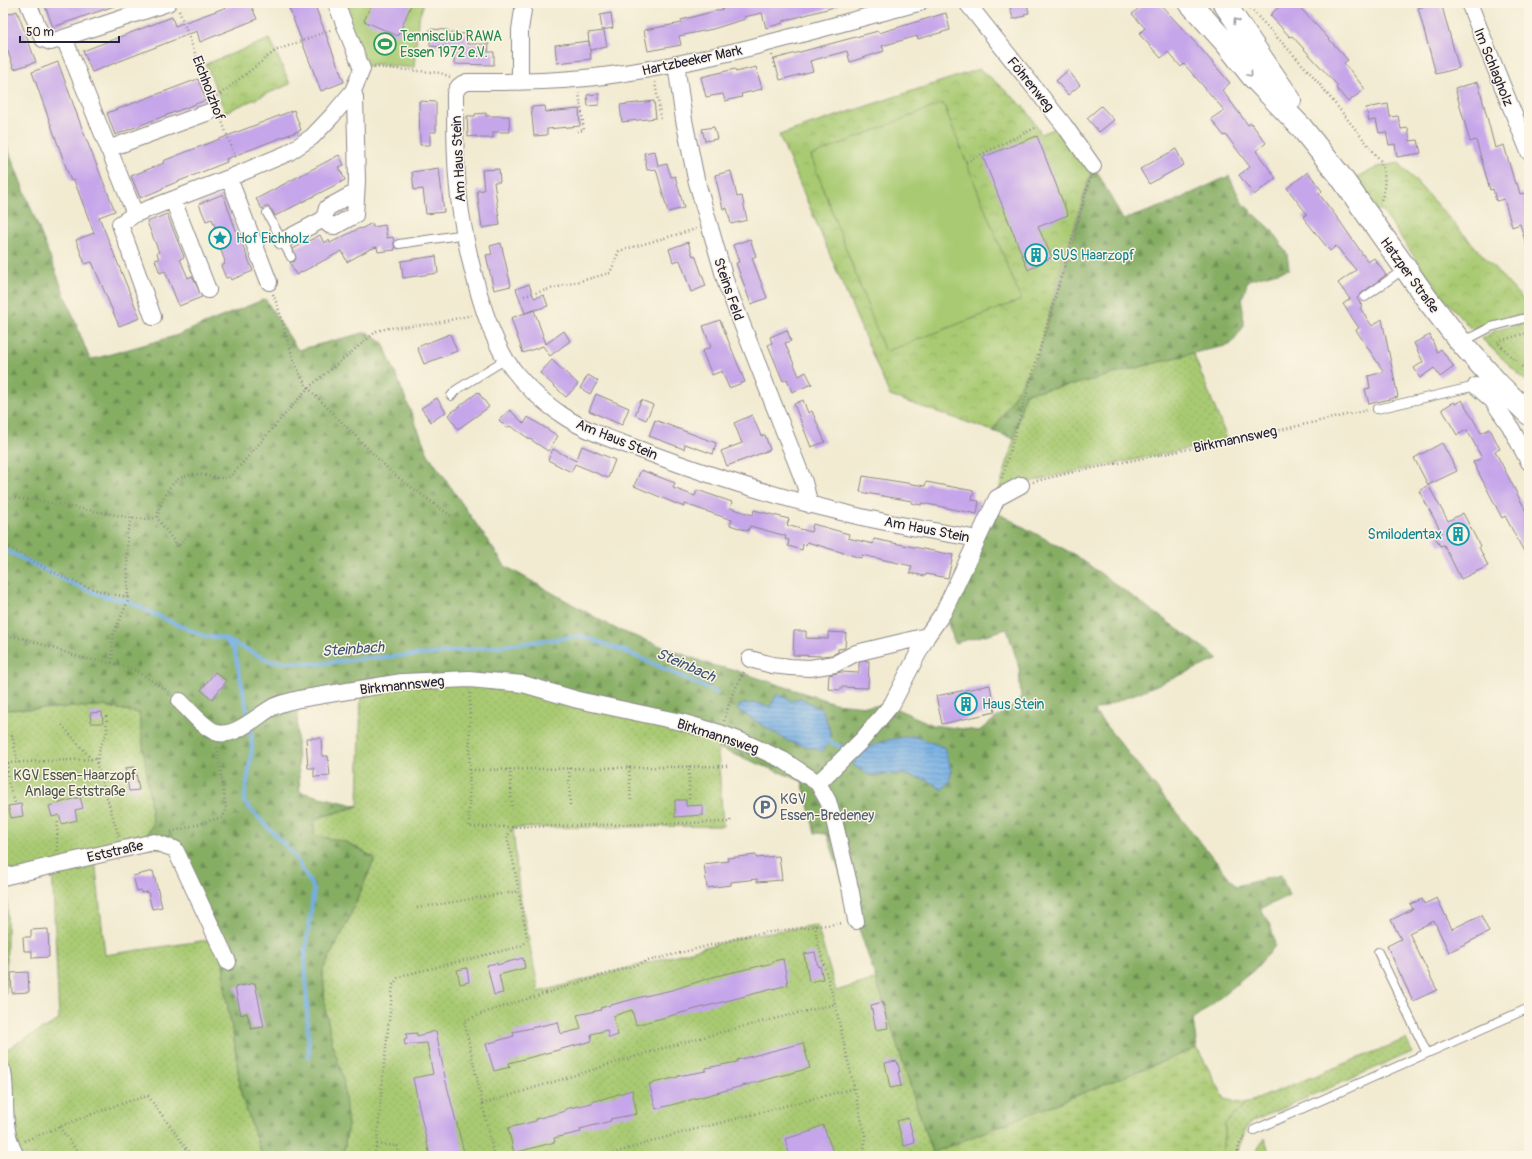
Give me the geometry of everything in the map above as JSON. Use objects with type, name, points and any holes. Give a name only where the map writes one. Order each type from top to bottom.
[{"type":"main road","name":"Hatzper Straße","points":[[1190,3],[1226,43],[1252,76],[1301,127],[1340,177],[1427,299],[1498,384],[1529,414]]},
{"type":"main road","name":"Hatzper Straße","points":[[1224,3],[1293,104],[1301,127]]},
{"type":"street","points":[[28,3],[43,39],[51,42],[174,7]]},
{"type":"street","points":[[153,317],[120,224],[135,214],[235,176],[288,153],[312,137],[353,92],[362,69],[336,3]]},
{"type":"street","points":[[520,82],[520,30],[524,3]]},
{"type":"street","name":"Hartzbeeker Mark","points":[[460,84],[467,82],[569,80],[612,75],[676,64],[786,39],[896,6],[919,3]]},
{"type":"street","name":"Föhrenweg","points":[[967,3],[1064,124],[1094,166]]},
{"type":"street","name":"Im Schlagholz","points":[[1469,3],[1529,152]]},
{"type":"street","points":[[64,38],[135,214]]},
{"type":"street","name":"Steins Feld","points":[[676,64],[684,120],[696,179],[708,226],[727,286],[804,482],[810,505]]},
{"type":"street","name":"Am Haus Stein","points":[[460,84],[456,89],[455,94],[456,148],[461,213],[472,268],[484,312],[491,331],[506,359],[529,389],[564,416],[587,429],[687,467],[810,505],[856,516],[978,539]]},
{"type":"street","points":[[282,241],[324,219],[329,225],[335,226],[355,215],[357,181],[355,98],[353,92]]},
{"type":"street","name":"Eichholzhof","points":[[108,149],[214,107]]},
{"type":"street","points":[[235,176],[269,282]]},
{"type":"street","points":[[173,200],[208,290]]},
{"type":"street","points":[[1476,386],[1492,400],[1510,426],[1529,462]]},
{"type":"street","points":[[818,783],[862,740],[892,704],[927,636],[943,612],[997,498],[1021,485]]},
{"type":"street","points":[[750,659],[772,665],[810,668],[835,664],[856,653],[927,636]]},
{"type":"street","name":"Birkmannsweg","points":[[216,733],[235,731],[247,725],[273,707],[286,702],[402,682],[469,679],[523,684],[578,700],[681,722],[726,739],[746,743],[783,760],[818,783],[828,801],[834,820],[851,892],[856,921]]},
{"type":"street","points":[[180,701],[196,718],[216,733]]},
{"type":"street","name":"Eststraße","points":[[3,877],[154,842],[175,849],[228,962]]},
{"type":"street","points":[[3,1072],[5,1129],[13,1151]]},
{"type":"lane","points":[[267,213],[291,257]]},
{"type":"lane","points":[[400,244],[466,234]]},
{"type":"lane","points":[[1365,297],[1405,268]]},
{"type":"lane","points":[[1460,340],[1472,337],[1492,326],[1529,317]]},
{"type":"lane","points":[[451,396],[456,390],[506,359]]},
{"type":"lane","points":[[1377,408],[1476,386]]},
{"type":"lane","points":[[1378,952],[1427,1053]]},
{"type":"lane","points":[[1254,1130],[1529,1008]]},
{"type":"path","points":[[3,6],[11,3]]},
{"type":"path","points":[[1246,3],[1312,76],[1380,160],[1383,168],[1385,192],[1378,208]]},
{"type":"path","name":"Eichholzhof","points":[[174,7],[214,107],[235,176]]},
{"type":"path","points":[[214,107],[219,95],[275,51],[344,24]]},
{"type":"path","points":[[772,54],[776,70]]},
{"type":"path","points":[[362,69],[375,67],[441,73],[460,84]]},
{"type":"path","points":[[654,77],[661,120]]},
{"type":"path","points":[[577,131],[584,130],[579,86]]},
{"type":"path","points":[[966,162],[1035,128]]},
{"type":"path","points":[[997,498],[1061,274],[1094,166]]},
{"type":"path","points":[[524,296],[610,273],[619,251],[708,226]]},
{"type":"path","points":[[277,302],[296,366],[308,388],[392,473],[451,516]]},
{"type":"path","points":[[158,518],[165,494],[174,483],[190,475],[200,475],[222,479],[231,476],[308,388],[377,331],[389,328],[432,324],[484,312]]},
{"type":"path","points":[[1529,332],[1497,342],[1529,374]]},
{"type":"path","name":"Birkmannsweg","points":[[1021,485],[1069,473],[1244,438],[1377,408]]},
{"type":"path","points":[[3,497],[41,501],[132,518],[158,518]]},
{"type":"path","points":[[112,662],[113,635],[128,601],[127,533],[132,518]]},
{"type":"path","points":[[158,518],[178,547],[185,538]]},
{"type":"path","points":[[3,543],[73,581],[104,592],[128,597]]},
{"type":"path","points":[[3,635],[26,639],[82,658],[112,662],[135,670],[180,701]]},
{"type":"path","points":[[726,739],[731,697],[750,659]]},
{"type":"path","points":[[470,694],[469,827],[512,828],[730,822],[731,818]]},
{"type":"path","points":[[97,764],[100,747],[107,733],[106,714]]},
{"type":"path","points":[[62,725],[91,760]]},
{"type":"path","points":[[154,842],[160,835],[223,817],[226,809],[219,766],[216,733]]},
{"type":"path","points":[[12,735],[18,763]]},
{"type":"path","points":[[3,758],[3,763],[95,759],[123,850]]},
{"type":"path","points":[[8,763],[7,779],[15,803]]},
{"type":"path","points":[[689,766],[689,800]]},
{"type":"path","points":[[470,770],[727,766]]},
{"type":"path","points":[[629,767],[631,803]]},
{"type":"path","points":[[570,768],[570,806]]},
{"type":"path","points":[[510,769],[512,809]]},
{"type":"path","points":[[3,775],[8,774]]},
{"type":"path","points":[[58,819],[56,836],[58,865]]},
{"type":"path","points":[[374,1156],[377,1144],[393,985],[398,978],[404,975],[522,946],[527,938],[507,837],[512,828]]},
{"type":"path","points":[[417,908],[518,891]]},
{"type":"path","points":[[494,1156],[464,1020],[488,1011],[648,961],[750,935],[815,925],[856,921]]},
{"type":"path","points":[[815,925],[817,940],[835,1004],[865,1135],[864,1156]]},
{"type":"path","points":[[482,1104],[660,1049],[835,1004]]},
{"type":"path","points":[[605,1156],[673,1135],[854,1088]]},
{"type":"path","points":[[13,1151],[59,1127],[112,1106],[148,1096],[192,1156]]},
{"type":"path","points":[[59,1127],[81,1156]]},
{"type":"path","points":[[1237,1156],[1238,1147],[1243,1138],[1254,1130]]},
{"type":"path","points":[[377,1144],[397,1146],[399,1156]]},
{"type":"green space","name":"Tennisclub RAWA Essen 1972 e.V.","points":[[338,3],[424,3],[418,21],[414,68],[375,64],[364,67]]},
{"type":"green space","points":[[270,39],[290,84],[225,112],[206,64]]},
{"type":"green space","points":[[979,69],[1026,109],[1041,134],[1062,125],[1093,166],[1060,273],[1038,356],[993,431],[890,396],[779,135]]},
{"type":"green space","points":[[943,103],[1021,300],[885,352],[811,156]]},
{"type":"green space","points":[[3,136],[90,360],[175,336],[265,299],[298,350],[367,332],[383,343],[428,454],[505,566],[616,629],[711,665],[737,671],[834,703],[866,706],[890,706],[933,725],[979,731],[1021,699],[1019,667],[1007,629],[955,643],[944,613],[992,510],[1075,555],[1219,659],[1094,711],[1236,886],[1281,875],[1289,896],[1260,909],[1270,927],[1275,946],[1254,970],[1193,1020],[1197,1048],[932,1153],[876,979],[827,834],[815,833],[802,781],[718,748],[717,735],[469,678],[298,700],[205,736],[207,737],[298,702],[297,747],[300,792],[358,806],[315,819],[314,835],[346,842],[375,858],[347,923],[323,970],[325,1008],[333,1046],[343,1077],[348,1125],[343,1156],[262,1156],[241,1094],[234,1039],[225,992],[222,938],[175,849],[139,847],[153,824],[139,713],[104,706],[3,710]],"holes":[[[777,694],[792,701],[801,698],[823,711],[830,732],[806,746],[788,741],[738,710],[739,705],[756,703],[770,707]],[[859,756],[950,781],[942,790],[930,781],[903,774],[869,775]]]},
{"type":"green space","points":[[1399,163],[1529,306],[1529,314],[1471,329],[1437,290],[1382,210],[1374,211],[1352,180],[1378,167]]},
{"type":"green space","points":[[1094,166],[1123,220],[1166,205],[1229,176],[1242,203],[1271,229],[1287,254],[1289,269],[1248,280],[1242,300],[1244,326],[1230,345],[1193,353],[1076,384],[1025,393],[1014,439],[993,431],[1038,356]]},
{"type":"green space","points":[[1529,321],[1529,384],[1482,339],[1494,331]]},
{"type":"green space","points":[[1193,353],[1228,441],[1020,484],[997,497],[1014,439],[1025,393],[1076,384]]},
{"type":"green space","points":[[470,680],[717,735],[723,826],[513,828],[519,891],[539,992],[750,935],[817,925],[836,991],[876,979],[933,1156],[343,1156],[347,1133],[343,1077],[333,1046],[325,1008],[323,970],[347,923],[375,858],[346,842],[314,835],[315,819],[358,806],[361,690]]},
{"type":"green space","name":"KGV Essen-Haarzopf Anlage Eststraße","points":[[104,706],[139,713],[153,824],[139,847],[3,877],[3,710]]},
{"type":"green space","points":[[95,858],[105,955],[222,938],[225,992],[234,1039],[241,1094],[262,1156],[16,1156],[3,1068],[3,1051],[59,1020],[52,867]]},
{"type":"green space","points":[[8,876],[6,993],[3,994],[3,877]]},
{"type":"green space","points":[[1406,1039],[1412,1052],[1253,1121],[1246,1128],[1236,1156],[1222,1156],[1225,1125],[1245,1104]]},
{"type":"green space","points":[[1197,1048],[1225,1099],[1245,1104],[1225,1125],[1222,1156],[933,1156],[932,1153]]},
{"type":"green space","points":[[1265,1138],[1270,1156],[1253,1156]]},
{"type":"water","points":[[777,694],[792,701],[801,698],[823,711],[830,732],[828,745],[822,751],[788,741],[738,710],[739,705],[756,703],[770,707]]},
{"type":"water","points":[[913,736],[944,747],[951,770],[950,781],[942,790],[930,781],[903,774],[869,775],[853,765],[865,751],[872,746],[895,739]]},
{"type":"building","points":[[44,3],[117,3],[117,5],[53,27]]},
{"type":"building","points":[[238,3],[250,3],[257,19],[200,42],[197,31],[92,72],[83,51],[172,17],[175,26]]},
{"type":"building","points":[[287,3],[314,3],[344,82],[321,91]]},
{"type":"building","points":[[372,3],[412,3],[398,36],[364,21]]},
{"type":"building","points":[[721,3],[837,3],[838,6],[783,21],[783,23],[766,28],[762,13],[744,17],[745,19],[713,29],[679,36],[681,45],[648,51],[644,30],[682,23],[681,20],[723,9]]},
{"type":"building","points":[[1009,3],[1027,3],[1029,13],[1024,14],[1025,16],[1013,19]]},
{"type":"building","points":[[1145,3],[1159,3],[1201,49],[1230,83],[1222,90],[1248,125],[1251,123],[1266,143],[1256,151],[1276,178],[1254,195],[1239,175],[1250,167],[1226,135],[1224,136],[1211,119],[1224,110],[1184,64],[1181,67],[1168,52],[1161,58],[1139,34],[1145,28],[1132,14]]},
{"type":"building","points":[[1283,3],[1296,3],[1348,60],[1344,63],[1365,89],[1348,102],[1336,88],[1338,86],[1292,36],[1290,37],[1270,15]]},
{"type":"building","points":[[1435,3],[1441,3],[1459,68],[1436,74],[1418,8]]},
{"type":"building","points":[[17,11],[36,62],[14,69],[7,49],[3,51],[3,16]]},
{"type":"building","points":[[611,13],[613,28],[602,30],[600,15]]},
{"type":"building","points":[[946,13],[950,30],[918,39],[917,36],[882,46],[884,51],[850,62],[847,51],[810,61],[813,71],[780,80],[774,59],[878,31],[879,33]]},
{"type":"building","points":[[430,29],[448,30],[448,33],[467,34],[467,44],[489,44],[488,52],[494,52],[494,65],[454,64],[455,48],[430,46]]},
{"type":"building","points":[[604,31],[607,47],[590,50],[588,33]]},
{"type":"building","points":[[589,41],[591,59],[557,63],[555,45]]},
{"type":"building","points":[[58,62],[83,131],[115,211],[99,217],[140,318],[119,326],[92,262],[85,264],[76,240],[94,233],[74,180],[71,181],[32,72]]},
{"type":"building","points":[[756,67],[762,89],[741,94],[742,97],[725,101],[723,94],[706,97],[701,77],[735,69],[736,72]]},
{"type":"building","points":[[1068,70],[1080,85],[1068,95],[1056,81]]},
{"type":"building","points":[[198,79],[206,100],[115,135],[107,113]]},
{"type":"building","points":[[1478,82],[1495,148],[1504,145],[1515,184],[1517,183],[1520,194],[1526,193],[1529,204],[1529,244],[1526,244],[1520,224],[1512,227],[1504,199],[1496,201],[1493,189],[1490,190],[1476,140],[1470,142],[1455,88]]},
{"type":"building","points":[[599,94],[599,105],[588,106],[587,95]]},
{"type":"building","points":[[419,101],[436,102],[436,132],[430,132],[430,145],[420,145]]},
{"type":"building","points":[[654,101],[656,118],[622,122],[620,105]]},
{"type":"building","points":[[1388,104],[1390,117],[1398,116],[1401,129],[1408,128],[1410,141],[1418,140],[1421,153],[1397,157],[1395,144],[1389,145],[1386,132],[1379,133],[1376,120],[1369,121],[1366,108]]},
{"type":"building","points":[[545,106],[546,112],[579,109],[580,126],[547,129],[547,135],[534,136],[531,107]]},
{"type":"building","points":[[1101,106],[1114,120],[1099,132],[1087,118]]},
{"type":"building","points":[[294,110],[301,130],[226,159],[227,162],[140,198],[131,176],[164,163],[163,161]]},
{"type":"building","points":[[486,113],[486,116],[509,116],[510,132],[493,132],[493,138],[477,138],[477,136],[468,137],[467,116],[475,116],[475,114]]},
{"type":"building","points":[[714,127],[717,139],[705,141],[702,129]]},
{"type":"building","points":[[1037,136],[1068,215],[1038,227],[1052,257],[1028,270],[983,157]]},
{"type":"building","points":[[1176,149],[1184,165],[1149,184],[1140,169]]},
{"type":"building","points":[[655,151],[658,166],[667,164],[671,177],[675,176],[684,208],[668,212],[656,169],[647,170],[644,153]]},
{"type":"building","points":[[339,155],[344,165],[339,167],[345,180],[275,216],[272,210],[267,206],[262,209],[256,199]]},
{"type":"building","points":[[439,168],[444,212],[426,214],[423,189],[414,190],[412,172]]},
{"type":"building","points":[[499,169],[500,182],[494,182],[500,225],[482,228],[477,191],[484,190],[482,170]]},
{"type":"building","points":[[731,171],[737,197],[742,196],[747,220],[731,224],[727,208],[723,209],[715,175]]},
{"type":"building","points":[[1308,172],[1322,191],[1319,194],[1368,262],[1374,258],[1386,275],[1357,298],[1362,306],[1360,308],[1372,326],[1382,319],[1398,397],[1369,404],[1365,389],[1370,388],[1368,376],[1384,372],[1356,330],[1359,328],[1343,304],[1350,299],[1338,283],[1356,270],[1336,246],[1330,251],[1303,217],[1307,214],[1287,188]]},
{"type":"building","points":[[223,194],[238,236],[253,271],[231,280],[230,277],[226,278],[221,266],[225,264],[225,261],[218,243],[221,242],[212,219],[206,221],[199,204]]},
{"type":"building","points":[[167,214],[184,257],[180,259],[188,278],[192,276],[202,297],[179,306],[165,271],[160,273],[155,260],[159,259],[157,253],[159,252],[147,222]]},
{"type":"building","points":[[372,223],[373,227],[385,225],[387,238],[393,237],[395,250],[378,252],[377,247],[370,249],[347,262],[342,251],[296,275],[290,262],[294,262],[296,258],[293,249],[320,235],[324,243],[329,240],[330,243]]},
{"type":"building","points":[[750,239],[756,256],[752,258],[767,298],[751,304],[736,263],[739,262],[733,245]]},
{"type":"building","points":[[688,242],[693,256],[695,255],[706,286],[691,292],[680,260],[673,262],[669,249]]},
{"type":"building","points":[[501,243],[511,286],[494,290],[486,255],[492,254],[490,246]]},
{"type":"building","points":[[436,256],[438,273],[403,278],[401,261]]},
{"type":"building","points":[[529,284],[534,298],[544,295],[548,306],[525,313],[516,289]]},
{"type":"building","points":[[534,310],[546,344],[564,331],[570,341],[550,356],[543,346],[523,353],[511,318]]},
{"type":"building","points":[[720,320],[745,382],[729,388],[722,371],[712,375],[702,351],[711,347],[703,326]]},
{"type":"building","points":[[787,330],[791,341],[785,343],[799,376],[806,372],[812,384],[792,392],[787,379],[783,381],[768,345],[772,343],[770,337]]},
{"type":"building","points":[[450,334],[457,351],[424,364],[417,347]]},
{"type":"building","points":[[1430,335],[1437,352],[1441,349],[1454,367],[1440,377],[1434,368],[1420,378],[1414,368],[1423,362],[1414,343]]},
{"type":"building","points":[[552,360],[578,384],[566,397],[540,373]]},
{"type":"building","points":[[588,375],[598,381],[590,394],[580,388]]},
{"type":"building","points":[[478,392],[489,407],[458,429],[448,415]]},
{"type":"building","points":[[596,394],[629,408],[622,425],[589,411]]},
{"type":"building","points":[[437,398],[446,412],[431,422],[421,408]]},
{"type":"building","points":[[641,400],[653,405],[646,420],[635,415]]},
{"type":"building","points":[[803,400],[808,413],[812,411],[825,442],[811,447],[794,404]]},
{"type":"building","points":[[1462,400],[1481,433],[1490,429],[1500,449],[1495,451],[1529,517],[1529,561],[1505,516],[1502,518],[1473,462],[1482,458],[1467,430],[1457,435],[1442,409],[1454,402],[1455,404]]},
{"type":"building","points":[[510,410],[524,424],[528,417],[558,436],[548,451],[510,426],[507,428],[499,420]]},
{"type":"building","points":[[752,415],[761,436],[765,435],[770,450],[727,466],[721,451],[742,443],[734,423]]},
{"type":"building","points":[[655,420],[716,443],[713,454],[685,444],[684,449],[649,436]]},
{"type":"building","points":[[1442,443],[1457,471],[1428,485],[1414,458]]},
{"type":"building","points":[[582,446],[615,460],[608,478],[575,464],[571,472],[548,460],[553,449],[576,461]]},
{"type":"building","points":[[641,470],[675,483],[673,488],[695,496],[697,490],[732,502],[730,508],[753,515],[754,510],[789,519],[787,525],[811,532],[813,524],[849,534],[848,538],[873,544],[874,539],[953,555],[948,578],[910,573],[912,566],[862,555],[861,558],[807,542],[806,545],[803,544],[802,550],[788,546],[789,540],[785,539],[786,536],[750,526],[748,531],[730,525],[732,520],[685,504],[684,507],[634,486]]},
{"type":"building","points":[[863,476],[925,486],[926,482],[974,491],[972,500],[979,501],[977,514],[922,503],[921,505],[911,503],[912,501],[860,492]]},
{"type":"building","points":[[1428,485],[1448,521],[1463,513],[1480,546],[1479,547],[1488,566],[1461,579],[1444,545],[1440,546],[1435,537],[1442,533],[1419,491]]},
{"type":"building","points":[[794,631],[806,631],[806,638],[828,639],[828,632],[846,633],[845,648],[838,649],[838,652],[832,655],[793,655]]},
{"type":"building","points":[[869,661],[868,688],[841,687],[841,690],[828,689],[829,675],[841,672],[859,673],[859,662]]},
{"type":"building","points":[[215,672],[227,681],[212,699],[201,690]]},
{"type":"building","name":"Haus Stein","points":[[990,685],[995,712],[942,724],[936,696]]},
{"type":"building","points":[[102,712],[103,723],[91,723],[90,713]]},
{"type":"building","points":[[306,738],[321,738],[322,756],[328,756],[330,776],[314,777],[314,768],[308,768]]},
{"type":"building","points":[[135,767],[139,790],[129,791],[125,768]]},
{"type":"building","points":[[80,797],[83,808],[75,810],[77,820],[62,824],[59,815],[52,817],[49,806]]},
{"type":"building","points":[[675,800],[686,800],[686,806],[703,805],[703,815],[675,817]]},
{"type":"building","points":[[21,804],[23,816],[11,818],[8,806]]},
{"type":"building","points":[[756,855],[756,858],[779,856],[782,880],[757,882],[757,879],[731,882],[731,885],[707,888],[704,864],[728,861],[727,858]]},
{"type":"building","points":[[153,871],[162,907],[152,909],[148,892],[141,893],[141,890],[137,891],[133,876]]},
{"type":"building","points":[[1437,898],[1452,929],[1481,915],[1489,932],[1449,952],[1434,921],[1409,933],[1437,990],[1413,1001],[1387,946],[1401,939],[1391,920],[1413,909],[1410,904],[1422,899],[1424,904]]},
{"type":"building","points":[[48,929],[49,957],[32,958],[32,951],[24,951],[23,937],[31,937],[31,930]]},
{"type":"building","points":[[815,952],[818,967],[820,966],[823,979],[810,982],[804,954]]},
{"type":"building","points":[[523,958],[525,968],[499,975],[503,993],[494,995],[487,965],[497,963],[497,965]]},
{"type":"building","points":[[783,959],[788,985],[636,1025],[632,1010],[613,1016],[618,1035],[609,1038],[607,1030],[591,1034],[592,1041],[509,1063],[510,1067],[494,1071],[486,1044],[514,1036],[513,1032],[558,1022],[561,1034],[581,1029],[577,1015],[601,1010],[600,1008],[672,990],[716,976],[773,963],[773,961]]},
{"type":"building","points":[[467,968],[469,982],[460,984],[457,970]]},
{"type":"building","points":[[28,972],[29,992],[12,993],[11,973]]},
{"type":"building","points":[[255,983],[264,1027],[251,1029],[247,1013],[241,1015],[235,987]]},
{"type":"building","points":[[883,1002],[888,1028],[876,1030],[871,1005]]},
{"type":"building","points":[[436,1031],[446,1082],[465,1156],[430,1156],[413,1078],[433,1074],[427,1043],[405,1045],[404,1039],[407,1038],[406,1034],[417,1033],[417,1036]]},
{"type":"building","points":[[803,1043],[810,1068],[656,1109],[649,1084],[678,1076],[706,1071],[706,1068],[737,1062],[737,1060]]},
{"type":"building","points":[[897,1061],[900,1072],[898,1072],[901,1086],[890,1088],[885,1063]]},
{"type":"building","points":[[632,1090],[637,1114],[610,1119],[611,1121],[580,1129],[581,1132],[554,1138],[555,1142],[514,1153],[508,1128],[536,1121],[536,1119],[565,1111],[565,1109],[592,1103]]},
{"type":"building","points":[[908,1118],[915,1143],[904,1146],[897,1121]]},
{"type":"building","points":[[823,1125],[833,1152],[820,1156],[790,1156],[785,1139],[812,1131]]},
{"type":"waterway","name":"Steinbach","points":[[3,549],[73,584],[103,596],[128,601],[204,636],[223,638],[270,661],[318,664],[369,658],[432,654],[582,636],[627,652],[717,693]]},
{"type":"waterway","points":[[226,641],[234,649],[249,719]]},
{"type":"waterway","points":[[251,728],[252,749],[244,802],[293,854],[314,889],[305,955],[309,1057]]},
{"type":"waterway","points":[[829,741],[845,749]]},
{"type":"place","name":"Tennisclub RAWA Essen 1972 e.V.","points":[[385,44]]},
{"type":"place","name":"Hof Eichholz","points":[[220,238]]},
{"type":"place","name":"SUS Haarzopf","points":[[1036,255]]},
{"type":"place","name":"Smilodentax","points":[[1458,534]]},
{"type":"place","name":"Haus Stein","points":[[966,704]]},
{"type":"place","name":"KGV Essen-Bredeney","points":[[765,807]]}]
